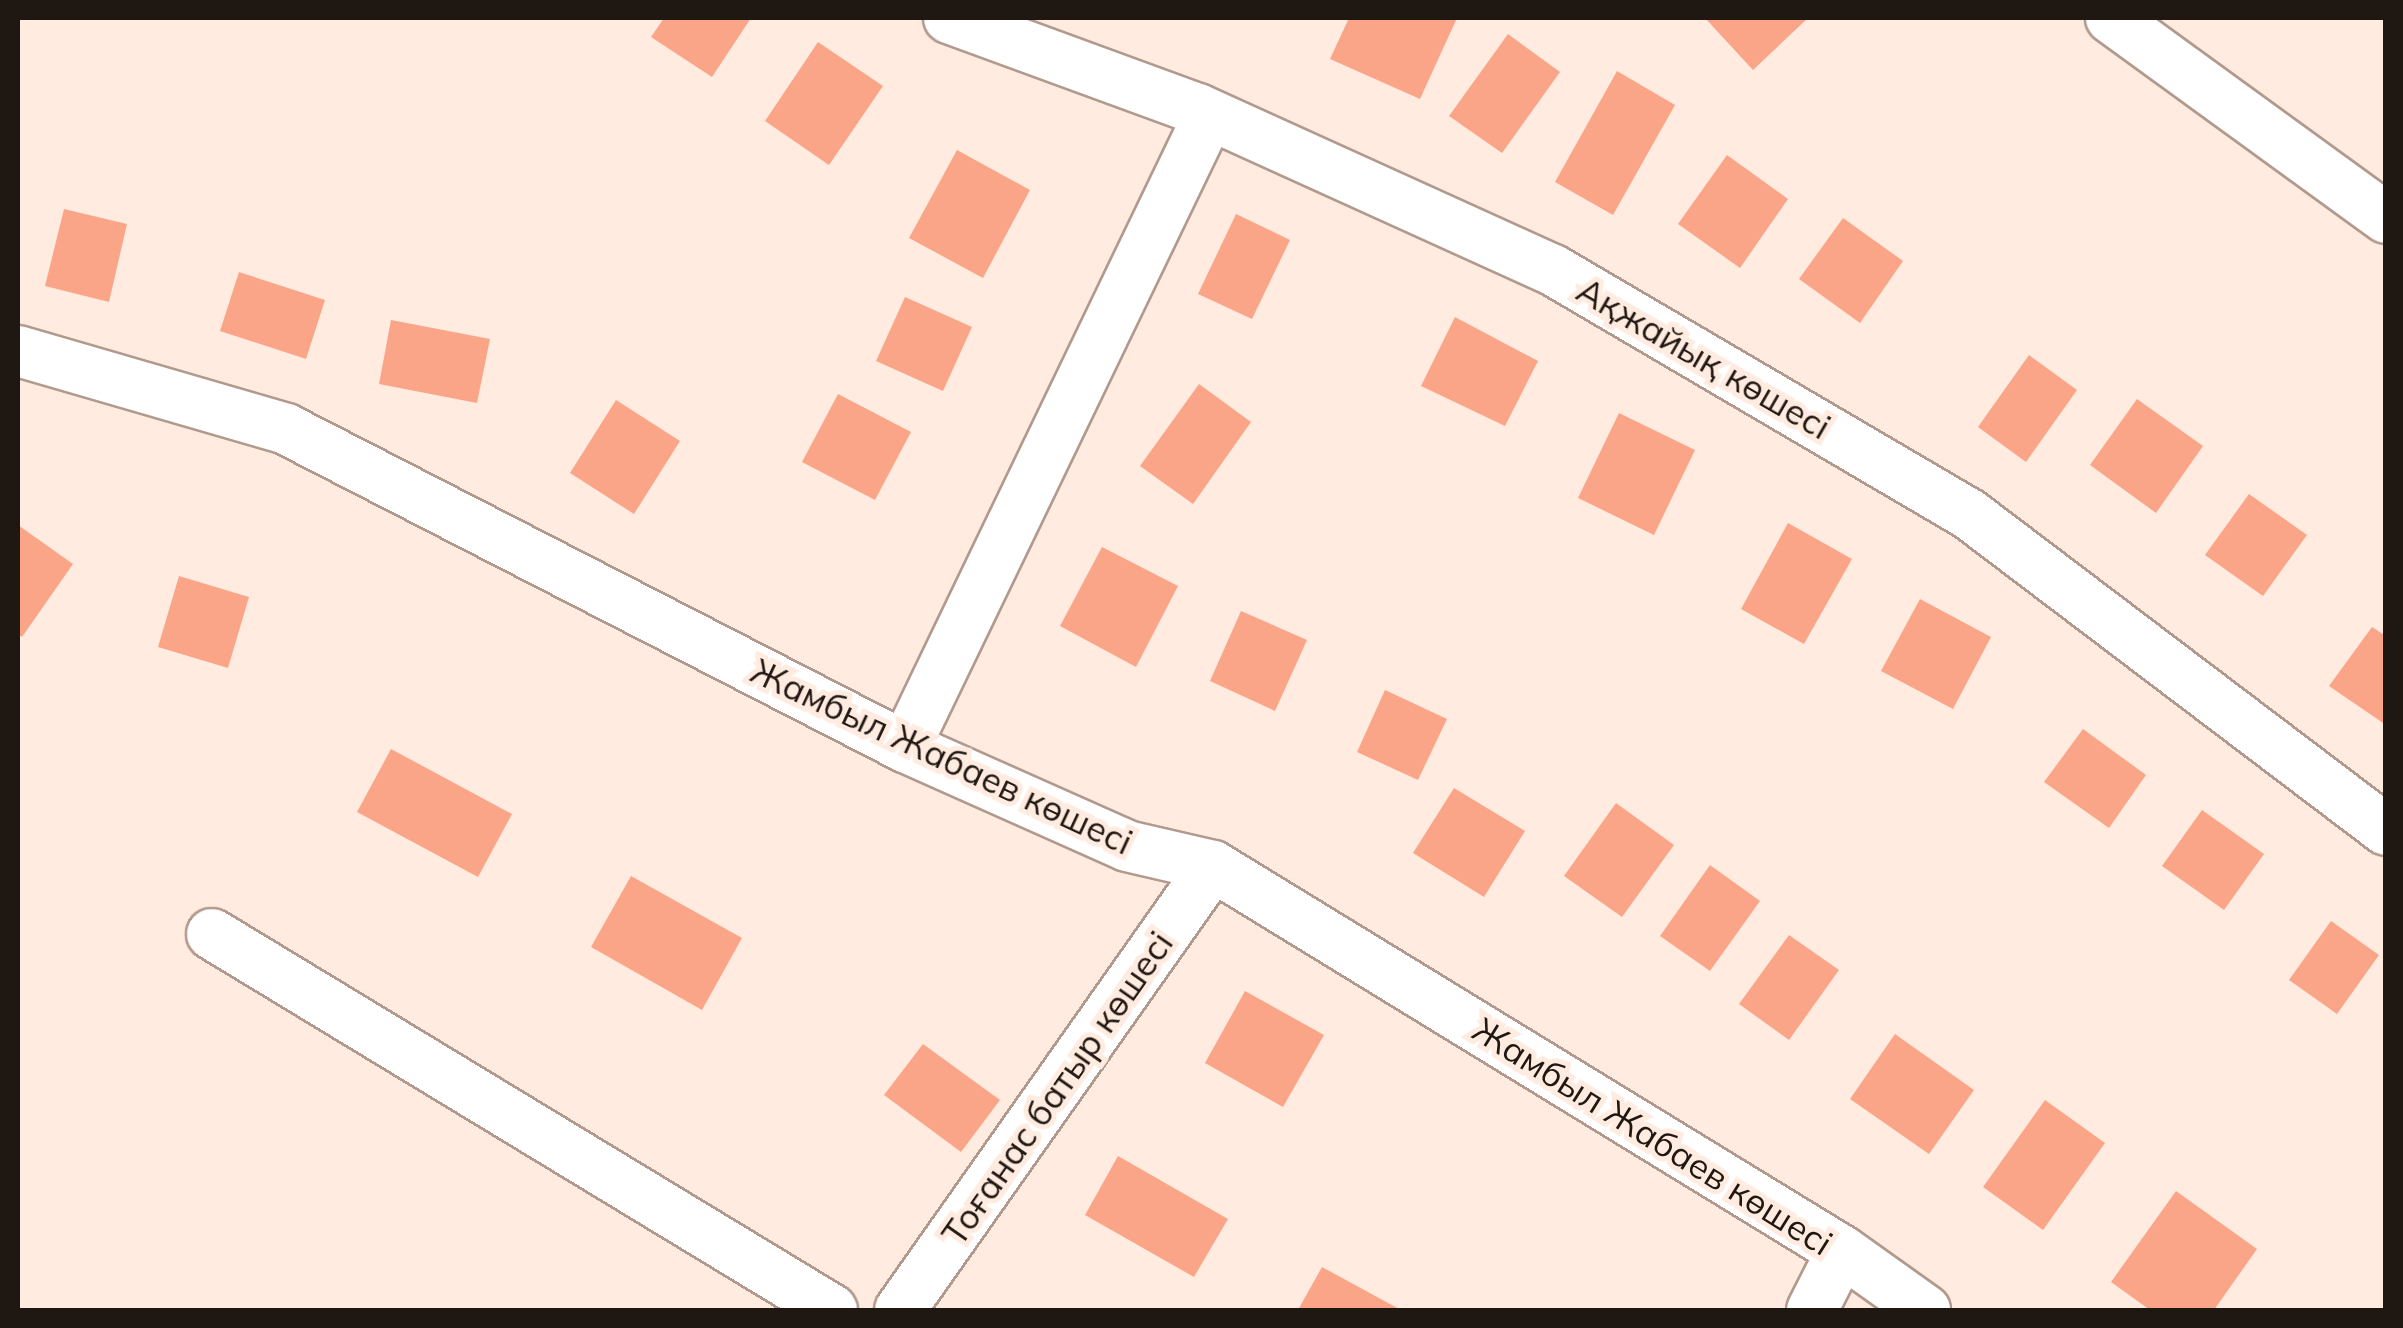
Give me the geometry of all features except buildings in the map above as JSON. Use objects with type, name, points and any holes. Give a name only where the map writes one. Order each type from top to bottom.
[{"type":"street","name":"Ақжайық көшесі","points":[[949,18],[1209,114],[1554,270],[1969,514],[2386,830]]},
{"type":"street","points":[[2112,18],[2386,218]]},
{"type":"street","points":[[905,746],[1209,114]]},
{"type":"street","name":"Жамбыл Жабаев көшесі","points":[[18,351],[286,429],[905,746],[1127,846],[1213,866],[1842,1251],[1925,1310]]},
{"type":"street","name":"Тоғанас батыр көшесі","points":[[900,1310],[1213,866]]},
{"type":"street","points":[[212,934],[832,1310]]},
{"type":"street","points":[[1812,1310],[1842,1251]]}]
